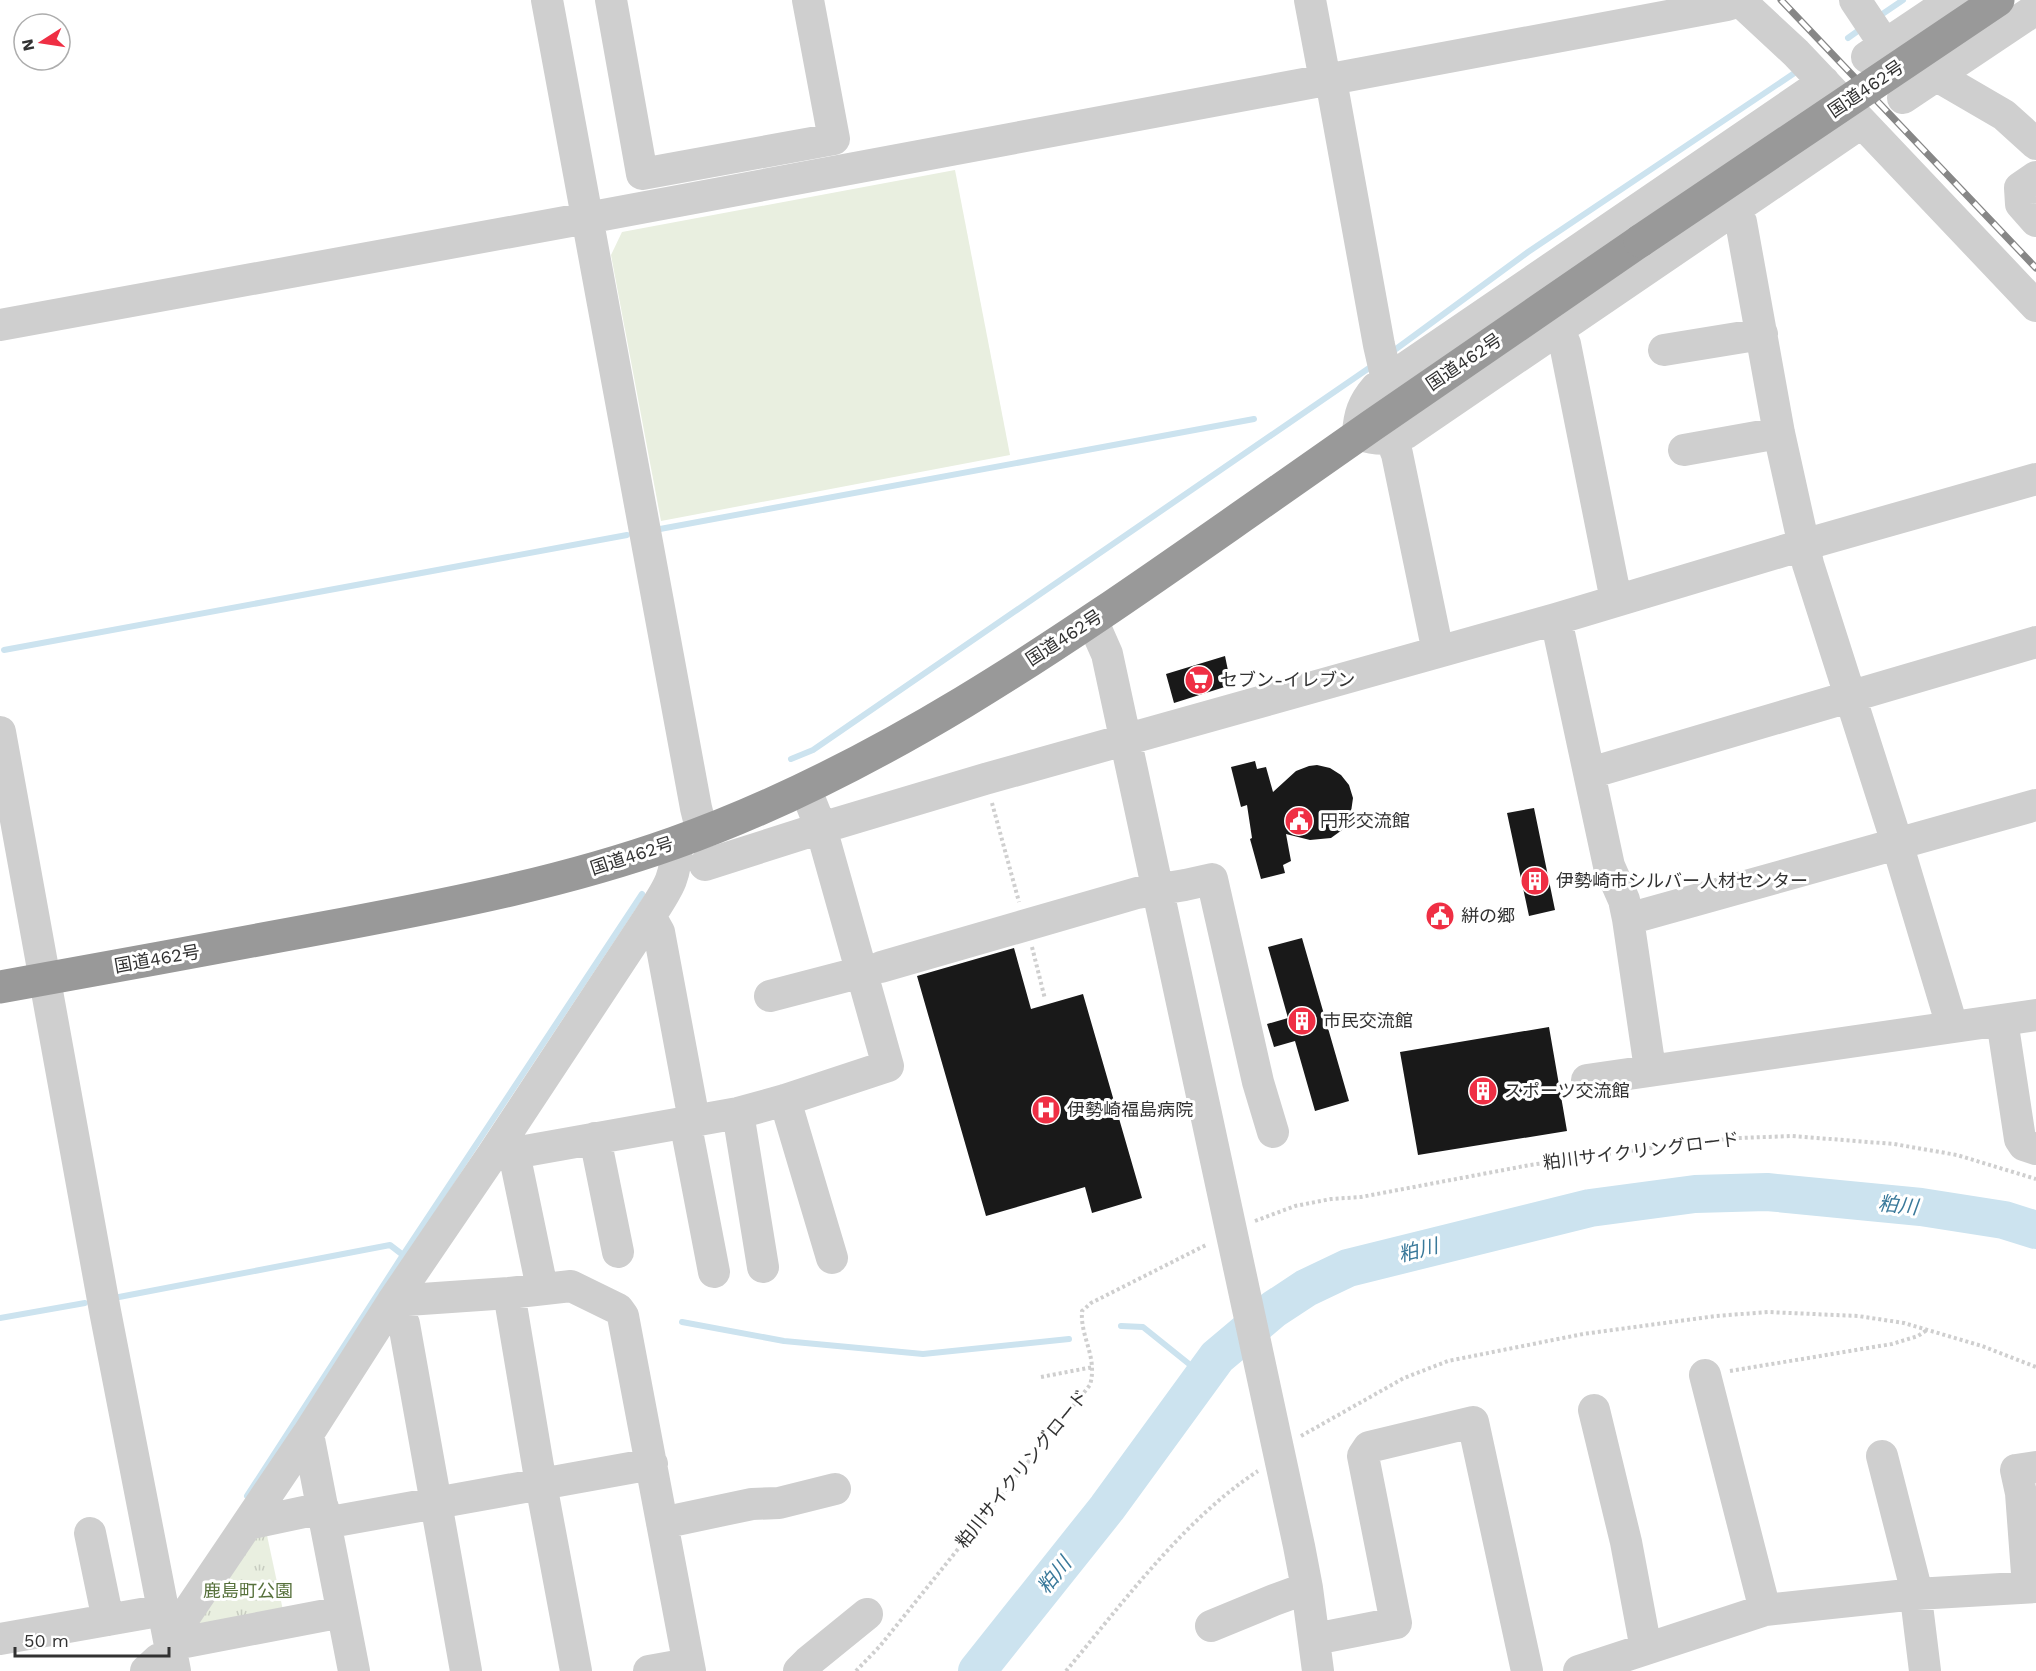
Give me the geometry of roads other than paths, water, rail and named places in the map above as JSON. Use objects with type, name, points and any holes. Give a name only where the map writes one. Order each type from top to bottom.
[{"type":"highway","name":"国道462号","points":[[0,987],[462,902],[581,873],[689,837],[805,788],[908,734],[1092,620],[1640,241],[1998,0]]},
{"type":"street","points":[[166,1646],[177,1622],[185,1616],[248,1524],[393,1301],[504,1154],[673,880],[676,862],[689,837],[694,796],[547,0]]},
{"type":"street","points":[[611,0],[642,174],[834,139]]},
{"type":"street","points":[[808,0],[839,171]]},
{"type":"street","points":[[1310,0],[1325,80],[1333,91],[1387,380]]},
{"type":"street","points":[[0,326],[1727,5],[1739,0],[1796,53],[2036,306]]},
{"type":"street","points":[[1874,31],[1952,0]]},
{"type":"street","points":[[1903,98],[2036,9]]},
{"type":"street","points":[[1874,31],[1937,76],[2004,115],[2036,144]]},
{"type":"street","points":[[1824,82],[1376,388],[1359,415],[1358,434],[1372,439],[1391,440],[1406,433],[1861,123]]},
{"type":"street","points":[[2036,177],[2020,188],[2021,204],[2036,221]]},
{"type":"street","points":[[1734,210],[1741,222],[1779,433],[1808,564],[1898,843],[1949,1008],[1952,1026]]},
{"type":"street","points":[[1559,330],[1565,344],[1616,600]]},
{"type":"street","points":[[1664,350],[1762,334]]},
{"type":"street","points":[[1684,450],[1779,433]]},
{"type":"street","points":[[1391,440],[1397,454],[1438,652]]},
{"type":"street","points":[[705,865],[985,779],[1556,619],[1803,544],[2036,479]]},
{"type":"street","points":[[1556,619],[1609,866],[1624,900],[1628,919],[1650,1070]]},
{"type":"street","points":[[1092,620],[1107,654],[1232,1235],[1307,1588],[1318,1671]]},
{"type":"street","points":[[1590,773],[2036,642]]},
{"type":"street","points":[[0,732],[166,1646]]},
{"type":"street","points":[[504,1154],[738,1113],[888,1066],[871,969],[805,788]]},
{"type":"street","points":[[1628,919],[2036,805]]},
{"type":"street","points":[[770,996],[1137,892],[1212,879],[1258,1082],[1273,1132]]},
{"type":"street","points":[[650,916],[659,932],[714,1272]]},
{"type":"street","points":[[1587,1080],[2036,1015]]},
{"type":"street","points":[[2002,1020],[2020,1139],[2024,1145],[2036,1149]]},
{"type":"street","points":[[785,1100],[832,1258]]},
{"type":"street","points":[[738,1113],[763,1267]]},
{"type":"street","points":[[595,1138],[618,1252]]},
{"type":"street","points":[[504,1154],[542,1288]]},
{"type":"street","points":[[393,1301],[571,1286],[618,1309],[623,1316],[689,1667],[649,1671]]},
{"type":"street","points":[[509,1293],[541,1485],[576,1671]]},
{"type":"street","points":[[393,1301],[404,1324],[466,1671]]},
{"type":"street","points":[[1705,1375],[1765,1610]]},
{"type":"street","points":[[1594,1410],[1626,1542],[1646,1649]]},
{"type":"street","points":[[1315,1640],[1396,1623],[1363,1455],[1369,1447],[1473,1422],[1527,1671]]},
{"type":"street","points":[[308,1434],[354,1671]]},
{"type":"street","points":[[1882,1456],[1914,1581],[1925,1671]]},
{"type":"street","points":[[248,1524],[437,1503],[652,1464]]},
{"type":"street","points":[[1582,1670],[1765,1610],[1916,1594],[2032,1587],[2016,1470],[2036,1467]]},
{"type":"street","points":[[662,1523],[752,1503],[779,1503],[835,1489]]},
{"type":"street","points":[[90,1533],[108,1620]]},
{"type":"street","points":[[1211,1626],[1307,1588]]},
{"type":"street","points":[[0,1639],[108,1620],[166,1646],[342,1612]]},
{"type":"street","points":[[799,1671],[867,1614]]},
{"type":"waterway","points":[[1878,17],[1903,0]]},
{"type":"waterway","points":[[1848,38],[1862,28]]},
{"type":"waterway","points":[[1396,349],[1528,252],[1799,70]]},
{"type":"waterway","points":[[791,759],[813,750],[1372,366]]},
{"type":"waterway","points":[[660,529],[1254,419]]},
{"type":"waterway","points":[[4,650],[627,535]]},
{"type":"waterway","points":[[247,1496],[642,894]]},
{"type":"waterway","name":"粕川","points":[[977,1671],[1107,1508],[1217,1357],[1274,1309],[1306,1288],[1348,1268],[1590,1208],[1695,1194],[1767,1192],[1921,1207],[2004,1220],[2036,1230]]},
{"type":"waterway","points":[[119,1297],[390,1245],[403,1255]]},
{"type":"waterway","points":[[0,1318],[85,1303]]},
{"type":"waterway","points":[[682,1322],[784,1341],[923,1354],[1069,1339]]},
{"type":"waterway","points":[[1121,1326],[1143,1327],[1204,1376]]},
{"type":"railway","points":[[1781,0],[2036,268]]},
{"type":"place","name":"セブン-イレブン","points":[[1199,680]]},
{"type":"place","name":"円形交流館","points":[[1299,821]]},
{"type":"place","name":"伊勢崎市シルバー人材センター","points":[[1535,881]]},
{"type":"place","name":"絣の郷","points":[[1440,916]]},
{"type":"place","name":"市民交流館","points":[[1302,1021]]},
{"type":"place","name":"スポーツ交流館","points":[[1483,1091]]},
{"type":"place","name":"伊勢崎福島病院","points":[[1046,1110]]},
{"type":"park label","name":"鹿島町公園","points":[[248,1591]]}]
